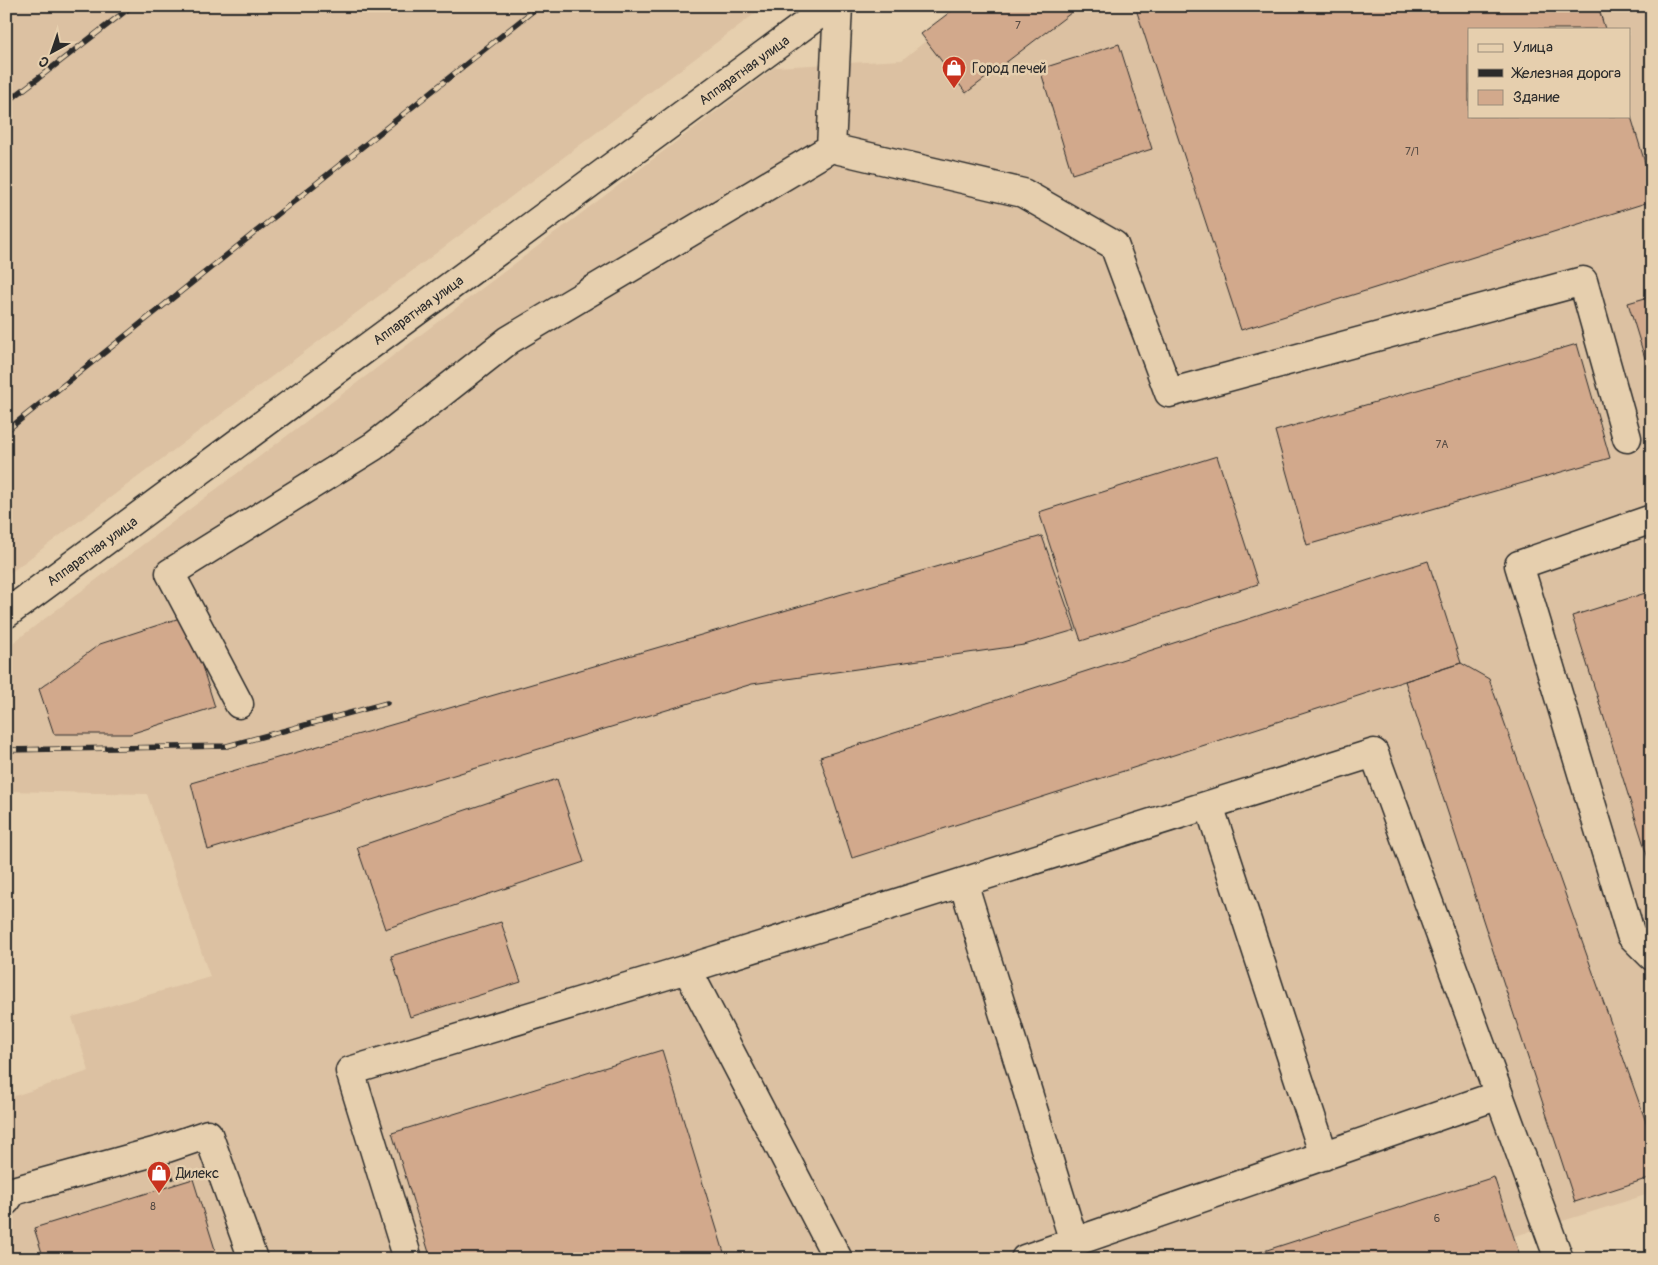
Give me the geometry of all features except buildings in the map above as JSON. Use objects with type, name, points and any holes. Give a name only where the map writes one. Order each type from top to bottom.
[{"type":"street","name":"Аппаратная улица","points":[[6,614],[830,6]]},
{"type":"street","points":[[831,148],[838,6]]},
{"type":"street","points":[[239,704],[170,573],[374,446],[509,340],[831,148],[1023,193],[1114,244],[1169,393],[1583,281],[1627,438]]},
{"type":"street","points":[[1652,519],[1519,565],[1632,935],[1652,956]]},
{"type":"street","points":[[408,1259],[350,1071],[686,969],[1374,753],[1559,1259]]},
{"type":"street","points":[[1209,805],[1324,1156]]},
{"type":"street","points":[[963,882],[1074,1242]]},
{"type":"street","points":[[686,969],[838,1259]]},
{"type":"street","points":[[1025,1259],[1499,1095]]},
{"type":"street","points":[[6,1201],[13,1191],[161,1150],[208,1134],[253,1259]]},
{"type":"shaded area","points":[[6,6],[765,6],[6,576]]},
{"type":"shaded area","points":[[969,6],[1652,6],[1652,1193],[1442,1259],[6,1259],[6,1099],[89,1071],[72,1017],[210,977],[147,794],[6,791],[6,648],[775,67],[902,60]]},
{"type":"railway","points":[[6,103],[132,6]]},
{"type":"railway","points":[[6,431],[539,6]]},
{"type":"railway","points":[[6,750],[227,746],[387,703]]},
{"type":"place","name":"Город печей","points":[[954,89]]},
{"type":"place","name":"Дилекс","points":[[159,1194]]}]
